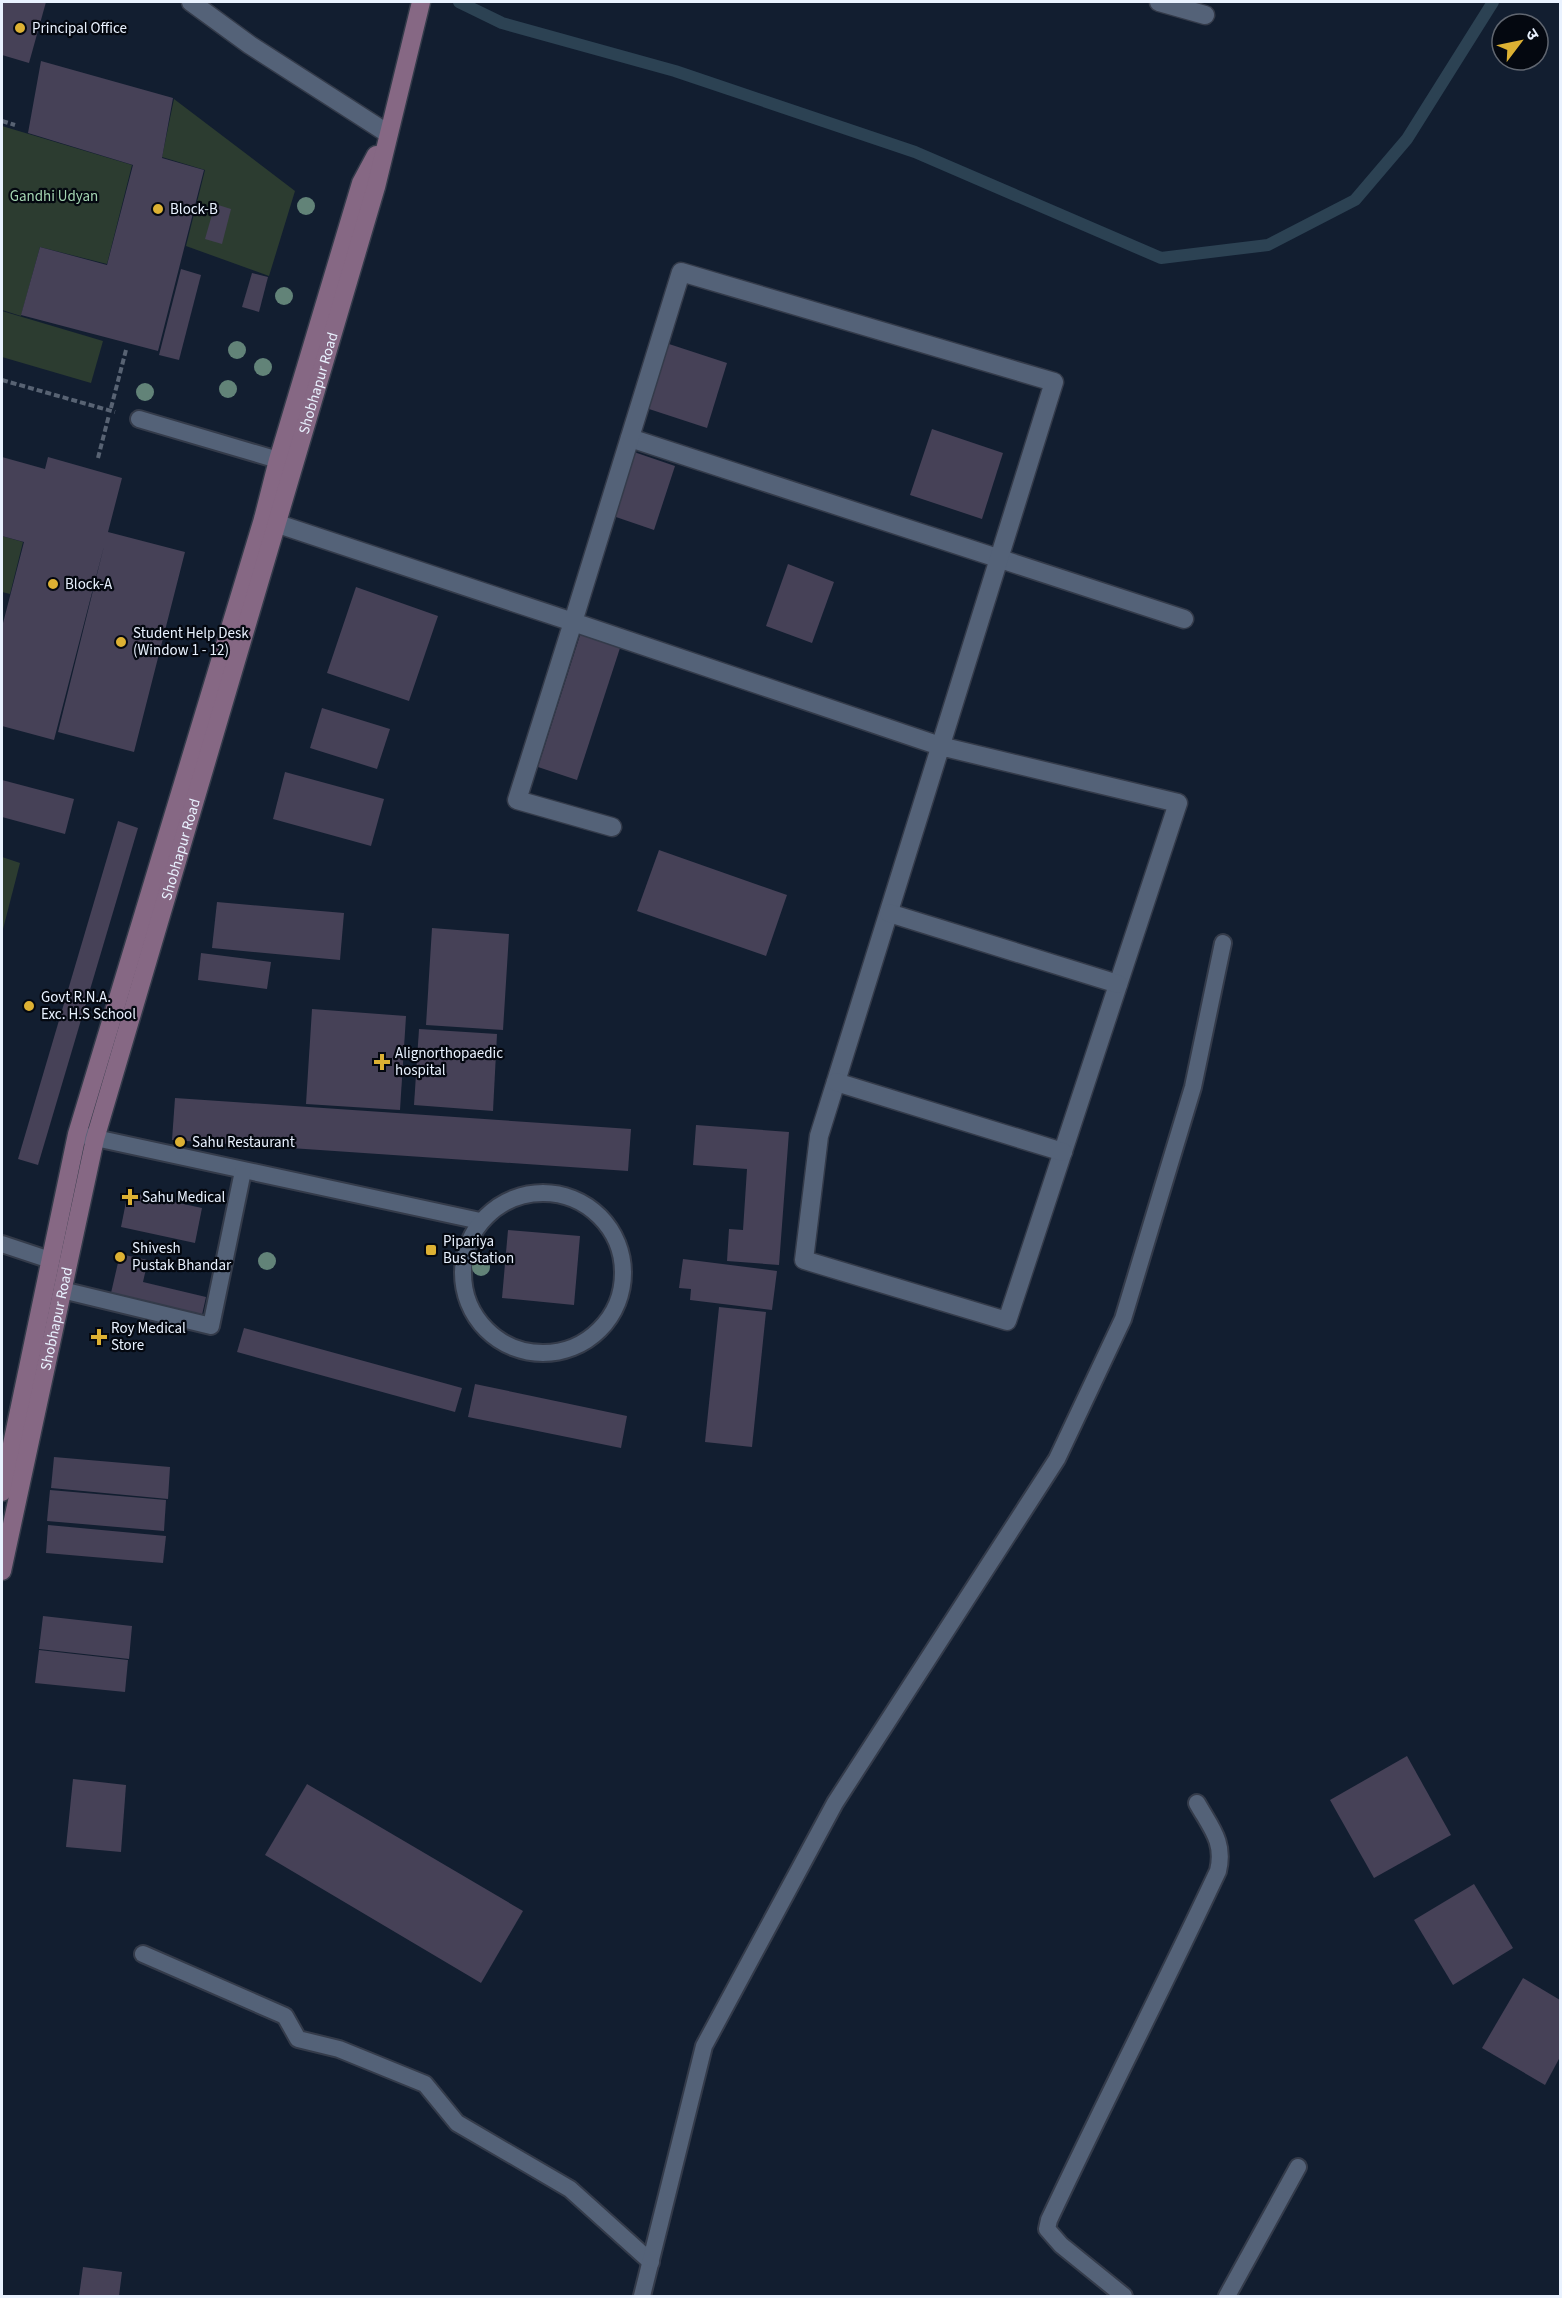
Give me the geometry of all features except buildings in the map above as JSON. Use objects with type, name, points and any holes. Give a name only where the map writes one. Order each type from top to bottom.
[{"type":"main road","name":"Shobhapur Road","points":[[2,1492],[50,1260],[270,521],[376,187],[387,133],[421,2]]},
{"type":"main road","name":"Shobhapur Road","points":[[270,521],[278,460],[361,183],[387,133]]},
{"type":"main road","name":"Shobhapur Road","points":[[2,1571],[62,1290],[86,1137]]},
{"type":"street","points":[[191,2],[250,45],[387,133]]},
{"type":"street","points":[[1159,2],[1205,15]]},
{"type":"street","points":[[270,521],[573,622],[940,746],[1178,804],[1007,1321],[804,1260],[819,1136],[940,746],[1054,382],[681,272],[573,622],[517,800],[612,827]]},
{"type":"street","points":[[630,438],[1184,619]]},
{"type":"street","points":[[889,913],[1118,984]]},
{"type":"street","points":[[836,1082],[1063,1152]]},
{"type":"lane","points":[[139,419],[278,460]]},
{"type":"lane","points":[[642,2296],[704,2046],[835,1803],[1057,1460],[1123,1319],[1193,1087],[1223,944]]},
{"type":"lane","points":[[86,1137],[480,1221]]},
{"type":"lane","points":[[62,1290],[211,1326],[243,1171]]},
{"type":"lane","points":[[528,1193],[555,1193],[581,1202],[603,1219],[617,1243],[623,1270],[620,1297],[608,1320],[591,1338],[568,1350],[543,1354],[518,1350],[495,1338],[477,1320],[466,1297],[462,1272],[467,1244],[480,1221],[502,1203],[528,1193]]},
{"type":"lane","points":[[2,1244],[50,1260]]},
{"type":"lane","points":[[1124,2296],[1061,2245],[1047,2229],[1049,2220],[1162,1991],[1218,1871],[1222,1854],[1217,1839],[1197,1803]]},
{"type":"lane","points":[[143,1954],[285,2016],[298,2039],[339,2049],[425,2084],[457,2123],[570,2189],[651,2262]]},
{"type":"lane","points":[[1227,2296],[1298,2167]]},
{"type":"path","points":[[2,122],[15,125]]},
{"type":"path","points":[[98,458],[126,350]]},
{"type":"path","points":[[2,380],[139,419]]},
{"type":"green space","points":[[174,99],[295,191],[269,276],[186,246],[205,170],[162,157]]},
{"type":"green space","name":"Gandhi Udyan","points":[[2,126],[132,165],[107,264],[40,247],[21,316],[2,310]]},
{"type":"green space","points":[[2,311],[103,341],[91,383],[2,357]]},
{"type":"green space","points":[[2,536],[23,542],[10,594],[2,592]]},
{"type":"green space","points":[[2,857],[20,863],[2,933]]},
{"type":"waterway","points":[[459,2],[502,23],[675,71],[915,152],[1161,258],[1268,245],[1355,200],[1407,139],[1493,2]]},
{"type":"place","name":"Principal Office","points":[[20,28]]},
{"type":"place","name":"Block-B","points":[[158,209]]},
{"type":"place","name":"Block-A","points":[[53,584]]},
{"type":"place","name":"Student Help Desk (Window 1 - 12)","points":[[121,642]]},
{"type":"place","name":"Govt R.N.A. Exc. H.S School","points":[[29,1006]]},
{"type":"place","name":"Alignorthopaedic hospital","points":[[382,1062]]},
{"type":"place","name":"Sahu Restaurant","points":[[180,1142]]},
{"type":"place","name":"Sahu Medical","points":[[130,1197]]},
{"type":"place","name":"Pipariya Bus Station","points":[[431,1250]]},
{"type":"place","name":"Shivesh Pustak Bhandar","points":[[120,1257]]},
{"type":"place","name":"Roy Medical Store","points":[[99,1337]]}]
